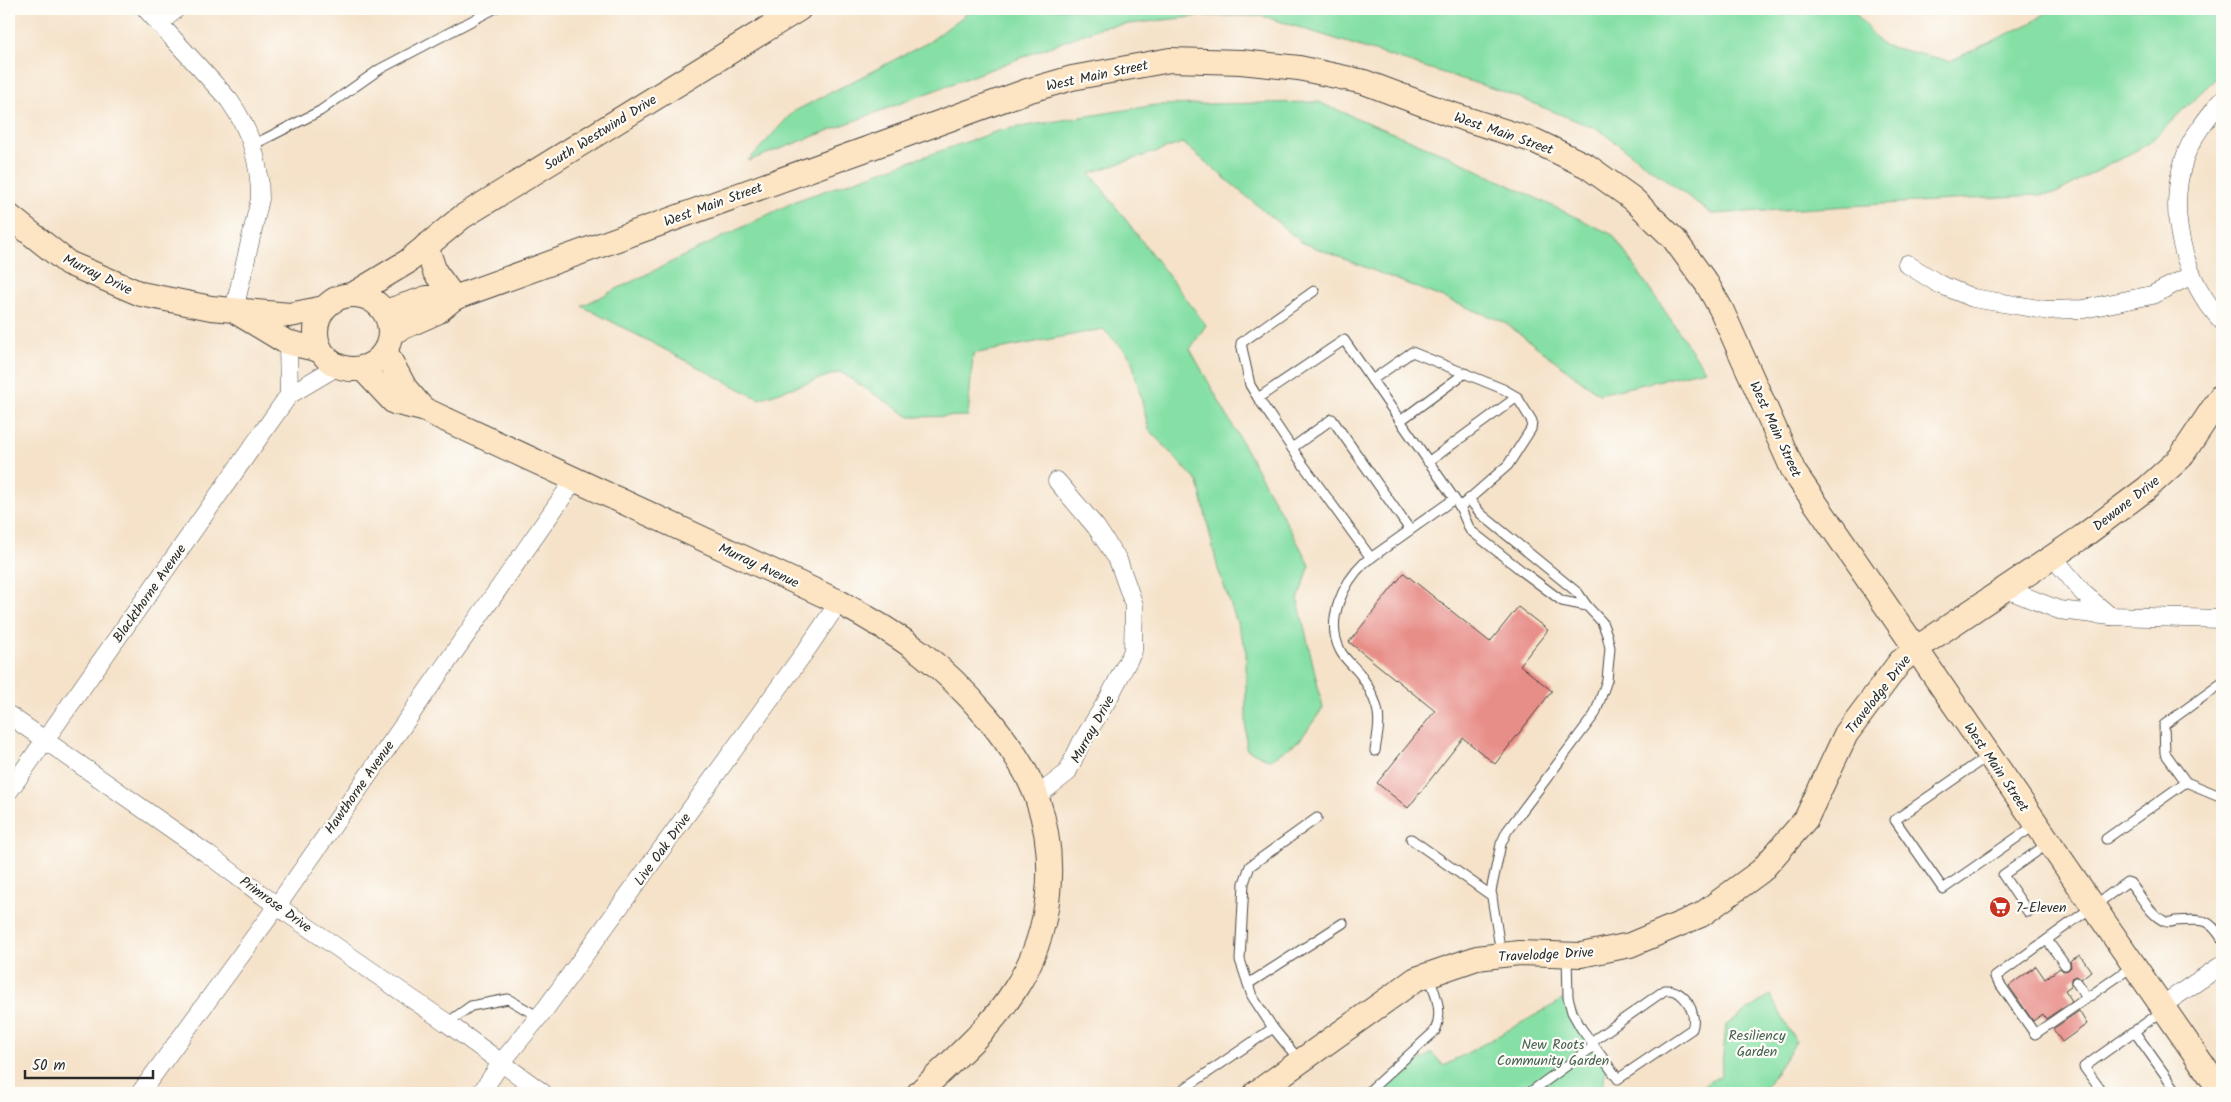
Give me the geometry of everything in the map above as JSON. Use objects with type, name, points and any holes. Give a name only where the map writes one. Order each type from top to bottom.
[{"type":"street","points":[[146,9],[229,100],[239,114],[253,145],[260,181],[260,199],[234,310]]},
{"type":"street","points":[[159,24],[176,9]]},
{"type":"street","name":"South Westwind Drive","points":[[354,294],[407,262],[462,217],[799,9]]},
{"type":"street","name":"West Main Street","points":[[386,327],[436,312],[454,298],[1018,94],[1072,78],[1170,60],[1241,62],[1299,68],[1364,82],[1447,113],[1535,141],[1562,153],[1610,182],[1654,218],[1691,261],[1721,309],[1794,472],[2222,1093]]},
{"type":"street","points":[[2222,100],[2206,119],[2185,156],[2180,178],[2178,214],[2183,251],[2192,275],[2222,321]]},
{"type":"street","name":"Murray Drive","points":[[9,216],[68,262],[141,294],[185,304],[234,310]]},
{"type":"street","points":[[426,246],[435,272],[454,298]]},
{"type":"street","name":"South Westwind Drive","points":[[386,327],[407,262]]},
{"type":"street","points":[[1907,264],[1938,284],[1973,298],[2045,310],[2084,309],[2152,295],[2192,275]]},
{"type":"street","points":[[234,310],[290,315],[324,308],[338,298],[354,294]]},
{"type":"street","name":"Murray Avenue","points":[[354,294],[372,299],[386,327],[405,388],[423,409]]},
{"type":"street","points":[[324,308],[317,321],[316,335],[320,350],[338,366],[351,369],[362,368],[374,363],[386,327]]},
{"type":"street","points":[[234,310],[288,344],[320,350]]},
{"type":"street","points":[[288,344],[289,396]]},
{"type":"street","name":"Blackthorne Avenue","points":[[9,791],[289,396],[338,366]]},
{"type":"street","name":"Murray Avenue","points":[[362,368],[394,402],[423,409],[575,479],[839,602],[895,634],[921,652],[968,695],[1006,743],[1037,796]]},
{"type":"street","name":"Dewane Drive","points":[[2006,589],[2146,489],[2180,458],[2222,394]]},
{"type":"street","name":"Hawthorne Avenue","points":[[140,1093],[277,906],[575,479]]},
{"type":"street","name":"Murray Drive","points":[[1037,796],[1068,773],[1081,743],[1108,699],[1133,651],[1134,605],[1118,560],[1096,528],[1057,481]]},
{"type":"street","points":[[2053,557],[2084,594],[2111,616]]},
{"type":"street","points":[[2006,589],[2059,610],[2111,616],[2220,623]]},
{"type":"street","name":"Travelodge Drive","points":[[1256,1093],[1416,979],[1477,958],[1520,953],[1581,955],[1630,945],[1701,915],[1761,871],[1806,819],[1846,734],[1900,662],[1917,648],[2006,589]]},
{"type":"street","name":"Live Oak Drive","points":[[480,1093],[501,1063],[539,1017],[807,649],[839,602]]},
{"type":"street","name":"Primrose Drive","points":[[9,715],[543,1093]]},
{"type":"street","points":[[919,1093],[1002,1008],[1015,991],[1034,952],[1046,909],[1049,864],[1046,833],[1037,796]]},
{"type":"street","points":[[2162,1008],[2222,965]]},
{"type":"lane","points":[[253,145],[320,111],[380,69],[494,9]]},
{"type":"lane","points":[[1314,291],[1241,343],[1250,385],[1292,448],[1371,558]]},
{"type":"lane","points":[[1258,398],[1344,340],[1460,508],[1470,530],[1562,600],[1587,606]]},
{"type":"lane","points":[[1372,380],[1412,352],[1465,373],[1517,397],[1532,421],[1531,429],[1508,466],[1460,508]]},
{"type":"lane","points":[[1400,421],[1465,373]]},
{"type":"lane","points":[[1428,462],[1517,397]]},
{"type":"lane","points":[[1292,448],[1332,419],[1410,530]]},
{"type":"lane","points":[[1375,751],[1378,725],[1377,709],[1360,675],[1340,649],[1336,618],[1344,589],[1353,574],[1371,558],[1454,499]]},
{"type":"lane","points":[[1469,500],[1481,514],[1578,593],[1602,622],[1610,648],[1607,680],[1595,714],[1507,832],[1501,844],[1492,896],[1502,956]]},
{"type":"lane","points":[[2222,683],[2164,725],[2165,753],[2186,782],[2222,796]]},
{"type":"lane","points":[[1989,755],[1895,820],[1943,889],[2043,834]]},
{"type":"lane","points":[[2106,839],[2186,782]]},
{"type":"lane","points":[[1300,1062],[1273,1028],[1252,996],[1240,960],[1244,883],[1250,866],[1317,818]]},
{"type":"lane","points":[[2028,912],[2003,875],[2043,834]]},
{"type":"lane","points":[[1411,839],[1492,896]]},
{"type":"lane","points":[[2133,966],[2035,1034],[1994,977],[2127,882],[2142,897],[2151,912],[2165,922],[2204,921],[2213,925],[2222,939]]},
{"type":"lane","points":[[1248,984],[1343,923]]},
{"type":"lane","points":[[2047,940],[2065,965]]},
{"type":"lane","points":[[1530,1093],[1593,1044],[1665,990],[1673,989],[1680,993],[1694,1013],[1695,1022],[1692,1029],[1621,1079],[1616,1078],[1593,1044],[1572,1012],[1568,997],[1566,954]]},
{"type":"lane","points":[[1367,1093],[1435,1031],[1439,1021],[1440,1010],[1429,975]]},
{"type":"lane","points":[[2076,982],[2087,998]]},
{"type":"lane","points":[[446,1023],[472,1006],[508,999],[539,1017]]},
{"type":"lane","points":[[2103,1093],[2084,1067],[2162,1008]]},
{"type":"lane","points":[[1178,1093],[1273,1028]]},
{"type":"lane","points":[[2134,1031],[2178,1093]]},
{"type":"green space","points":[[973,9],[1852,9],[1882,45],[1950,61],[2031,23],[2052,9],[2222,9],[2222,72],[2148,144],[2054,194],[1712,214],[1599,130],[1510,94],[1263,16],[1200,16],[1102,27],[748,161],[793,112],[929,42]]},
{"type":"green space","points":[[1318,102],[1444,154],[1613,235],[1705,370],[1599,394],[1504,322],[1301,242],[1183,143],[1090,173],[1206,325],[1190,349],[1310,565],[1298,600],[1323,708],[1300,740],[1270,760],[1246,749],[1246,648],[1218,569],[1198,482],[1149,430],[1131,357],[1103,329],[973,354],[968,416],[910,417],[840,372],[759,399],[582,306],[798,200],[1001,130],[1156,105]]},
{"type":"green space","name":"Resiliency Garden","points":[[1770,995],[1796,1042],[1762,1093],[1692,1093],[1721,1075],[1726,1025]]},
{"type":"green space","name":"New Roots Community Garden","points":[[1566,998],[1607,1060],[1602,1093],[1371,1093],[1432,1053],[1444,1066]]},
{"type":"building","points":[[1404,573],[1490,642],[1518,607],[1548,630],[1520,665],[1552,691],[1495,764],[1463,738],[1408,808],[1377,783],[1435,711],[1349,642]]},
{"type":"building","points":[[2080,955],[2091,971],[2081,979],[2076,976],[2071,979],[2071,986],[2065,990],[2072,1001],[2046,1019],[2043,1014],[2033,1021],[2009,986],[2036,966],[2045,979],[2060,968],[2063,971],[2068,970],[2071,967],[2070,961]]},
{"type":"building","points":[[2079,1011],[2087,1024],[2062,1042],[2053,1029]]},
{"type":"place","name":"7-Eleven","points":[[2000,907]]}]
